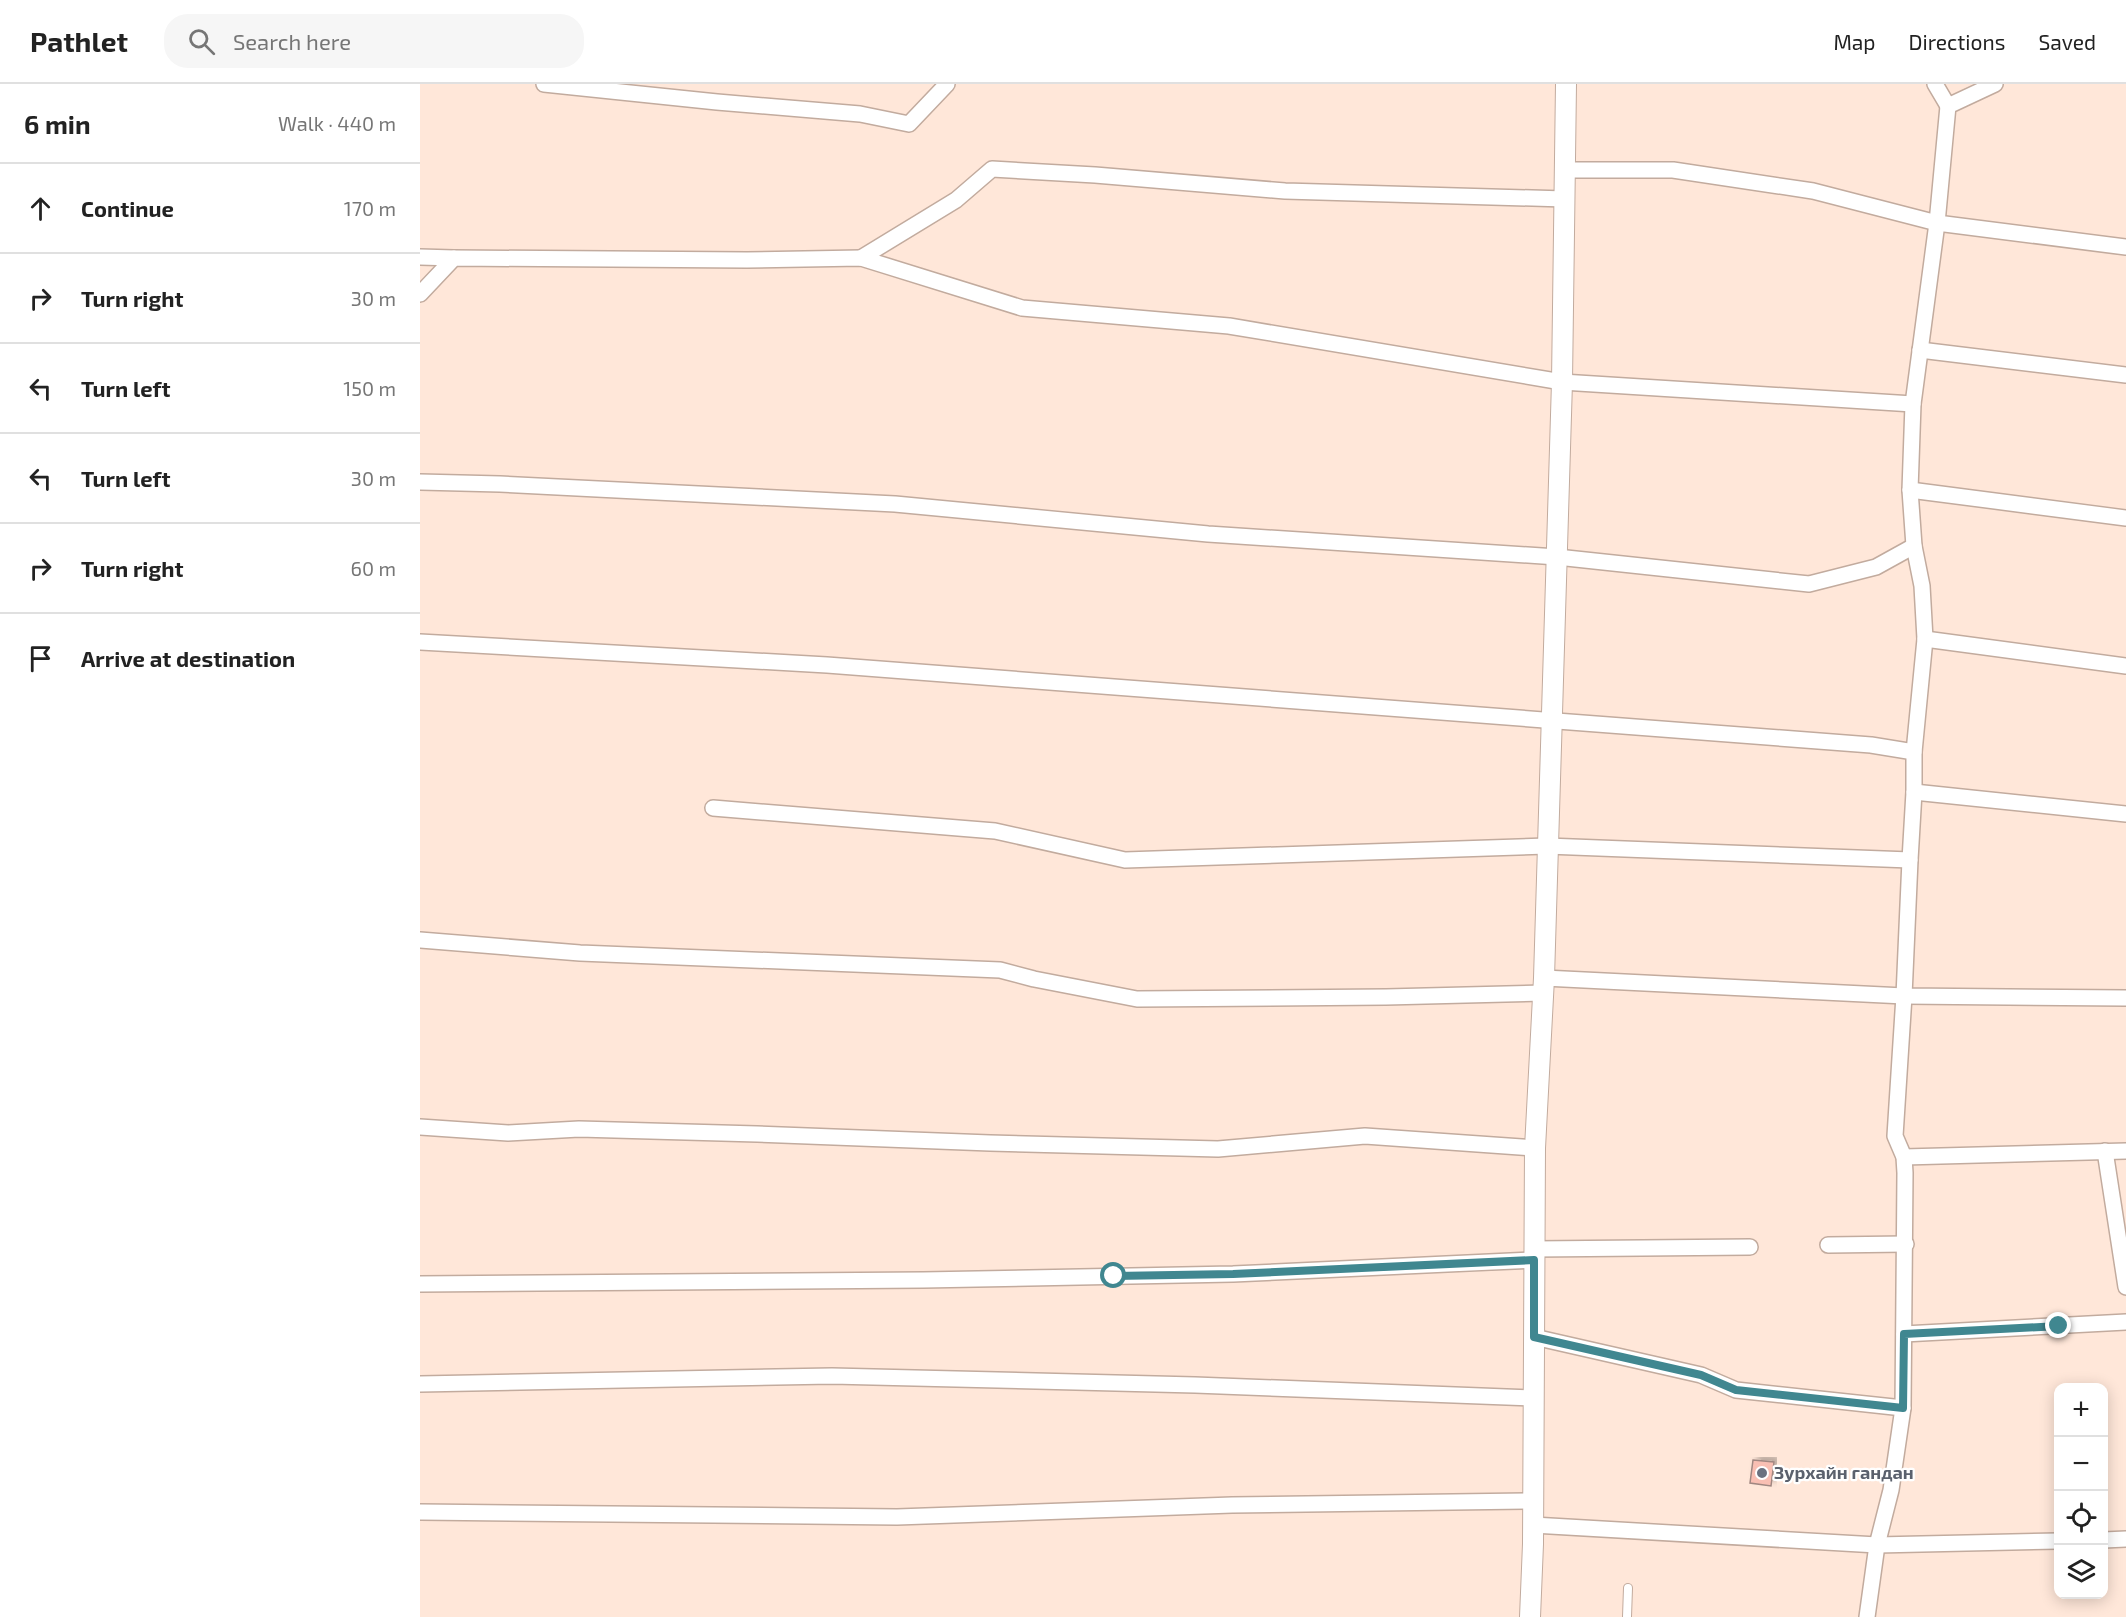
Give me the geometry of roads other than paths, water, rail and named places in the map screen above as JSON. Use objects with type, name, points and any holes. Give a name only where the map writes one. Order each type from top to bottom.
[{"type":"street","points":[[544,84],[860,114],[909,124],[947,84]]},
{"type":"street","points":[[1530,1617],[1533,1525],[1535,1148],[1543,986],[1557,557],[1566,84]]},
{"type":"street","points":[[1867,1617],[1877,1545],[1890,1490],[1903,1408],[1906,1244],[1904,1157],[1895,1136],[1904,996],[1914,752],[1925,639],[1922,586],[1914,546],[1910,490],[1913,404],[1937,223],[1948,106],[1935,84]]},
{"type":"street","points":[[1948,106],[1995,84]]},
{"type":"street","points":[[861,258],[956,200],[992,169],[1285,191],[1565,199]]},
{"type":"street","points":[[1565,170],[1672,170],[1813,191],[1937,223],[2126,247]]},
{"type":"street","points":[[420,257],[747,260],[861,258],[1022,308],[1229,326],[1562,382],[1913,404]]},
{"type":"street","points":[[420,294],[454,258]]},
{"type":"street","points":[[1920,350],[2126,375]]},
{"type":"street","points":[[420,482],[895,504],[1208,534],[1557,557],[1809,584],[1876,567],[1914,546]]},
{"type":"street","points":[[1910,490],[2126,518]]},
{"type":"street","points":[[1925,639],[2126,666]]},
{"type":"street","points":[[420,642],[827,665],[1870,745],[1914,752]]},
{"type":"street","points":[[1914,792],[2126,814]]},
{"type":"street","points":[[713,808],[995,831],[1125,860],[1547,846],[1910,860]]},
{"type":"street","points":[[420,940],[580,953],[1000,970],[1137,999],[1386,997],[1543,986],[1904,996],[2126,998]]},
{"type":"street","points":[[420,1127],[508,1133],[579,1130],[710,1132],[1218,1149],[1365,1136],[1535,1148]]},
{"type":"street","points":[[2105,1151],[2126,1287]]},
{"type":"street","points":[[1904,1157],[2126,1151]]},
{"type":"street","points":[[1828,1245],[1906,1244]]},
{"type":"street","points":[[420,1284],[911,1280],[1233,1274],[1534,1255],[1750,1247]]},
{"type":"street","points":[[1904,1334],[2126,1322]]},
{"type":"street","points":[[1534,1337],[1701,1375],[1736,1390],[1903,1408]]},
{"type":"street","points":[[420,1384],[832,1376],[1195,1385],[1534,1398]]},
{"type":"street","points":[[420,1512],[897,1517],[1220,1505],[1533,1501]]},
{"type":"street","points":[[1533,1525],[1877,1545],[2054,1541]]},
{"type":"street","points":[[2108,1540],[2126,1539]]},
{"type":"lane","points":[[1627,1617],[1628,1588]]},
{"type":"place","name":"Зурхайн гандан","points":[[1762,1473]]}]
